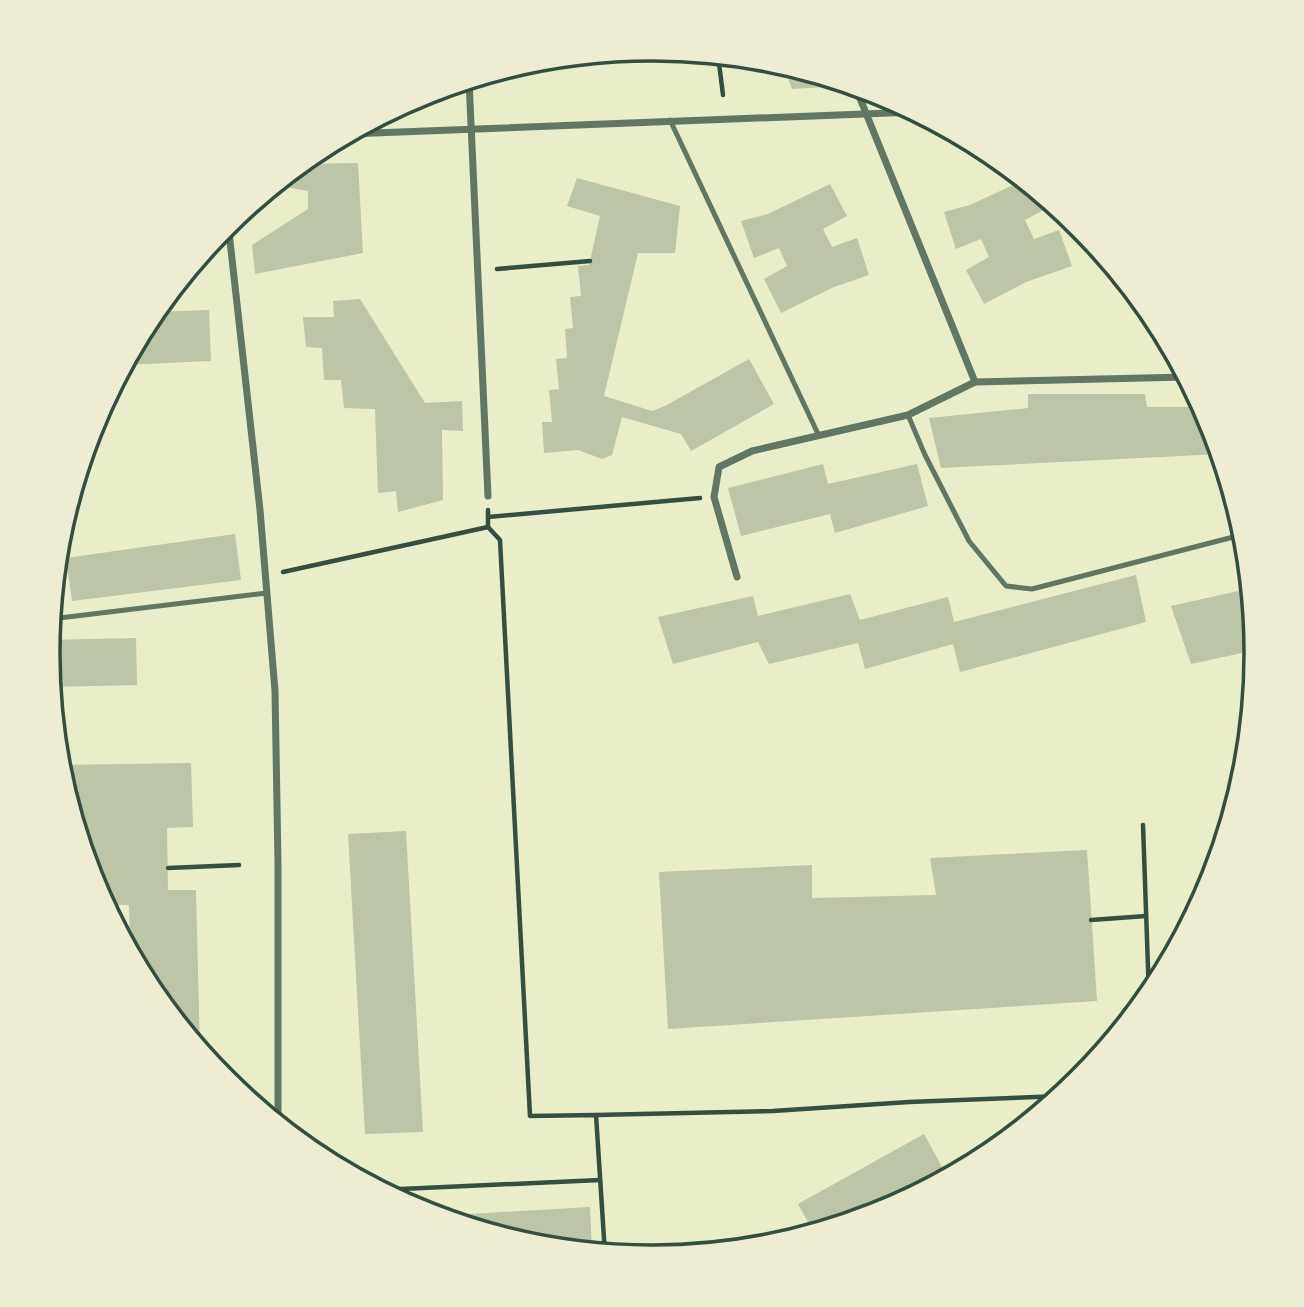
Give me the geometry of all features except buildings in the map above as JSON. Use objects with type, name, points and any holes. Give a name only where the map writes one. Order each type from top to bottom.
[{"type":"street","points":[[470,90],[488,496]]},
{"type":"street","points":[[860,99],[975,382]]},
{"type":"street","points":[[369,133],[892,112]]},
{"type":"street","points":[[230,239],[275,691],[278,1113]]},
{"type":"street","points":[[737,577],[714,497],[719,467],[752,452],[908,415],[975,382],[1176,377]]},
{"type":"lane","points":[[670,120],[819,436]]},
{"type":"lane","points":[[908,415],[925,455],[969,541],[1006,586],[1032,589],[1233,537]]},
{"type":"lane","points":[[61,618],[267,593]]},
{"type":"path","points":[[719,65],[723,95]]},
{"type":"path","points":[[497,269],[590,261]]},
{"type":"path","points":[[488,496],[488,527],[500,540],[530,1116],[773,1111],[1045,1097]]},
{"type":"path","points":[[488,517],[714,497]]},
{"type":"path","points":[[283,572],[488,527]]},
{"type":"path","points":[[1143,825],[1148,978]]},
{"type":"path","points":[[168,868],[239,865]]},
{"type":"path","points":[[1091,920],[1146,916]]},
{"type":"path","points":[[596,1115],[604,1244]]},
{"type":"path","points":[[399,1189],[600,1180]]}]
